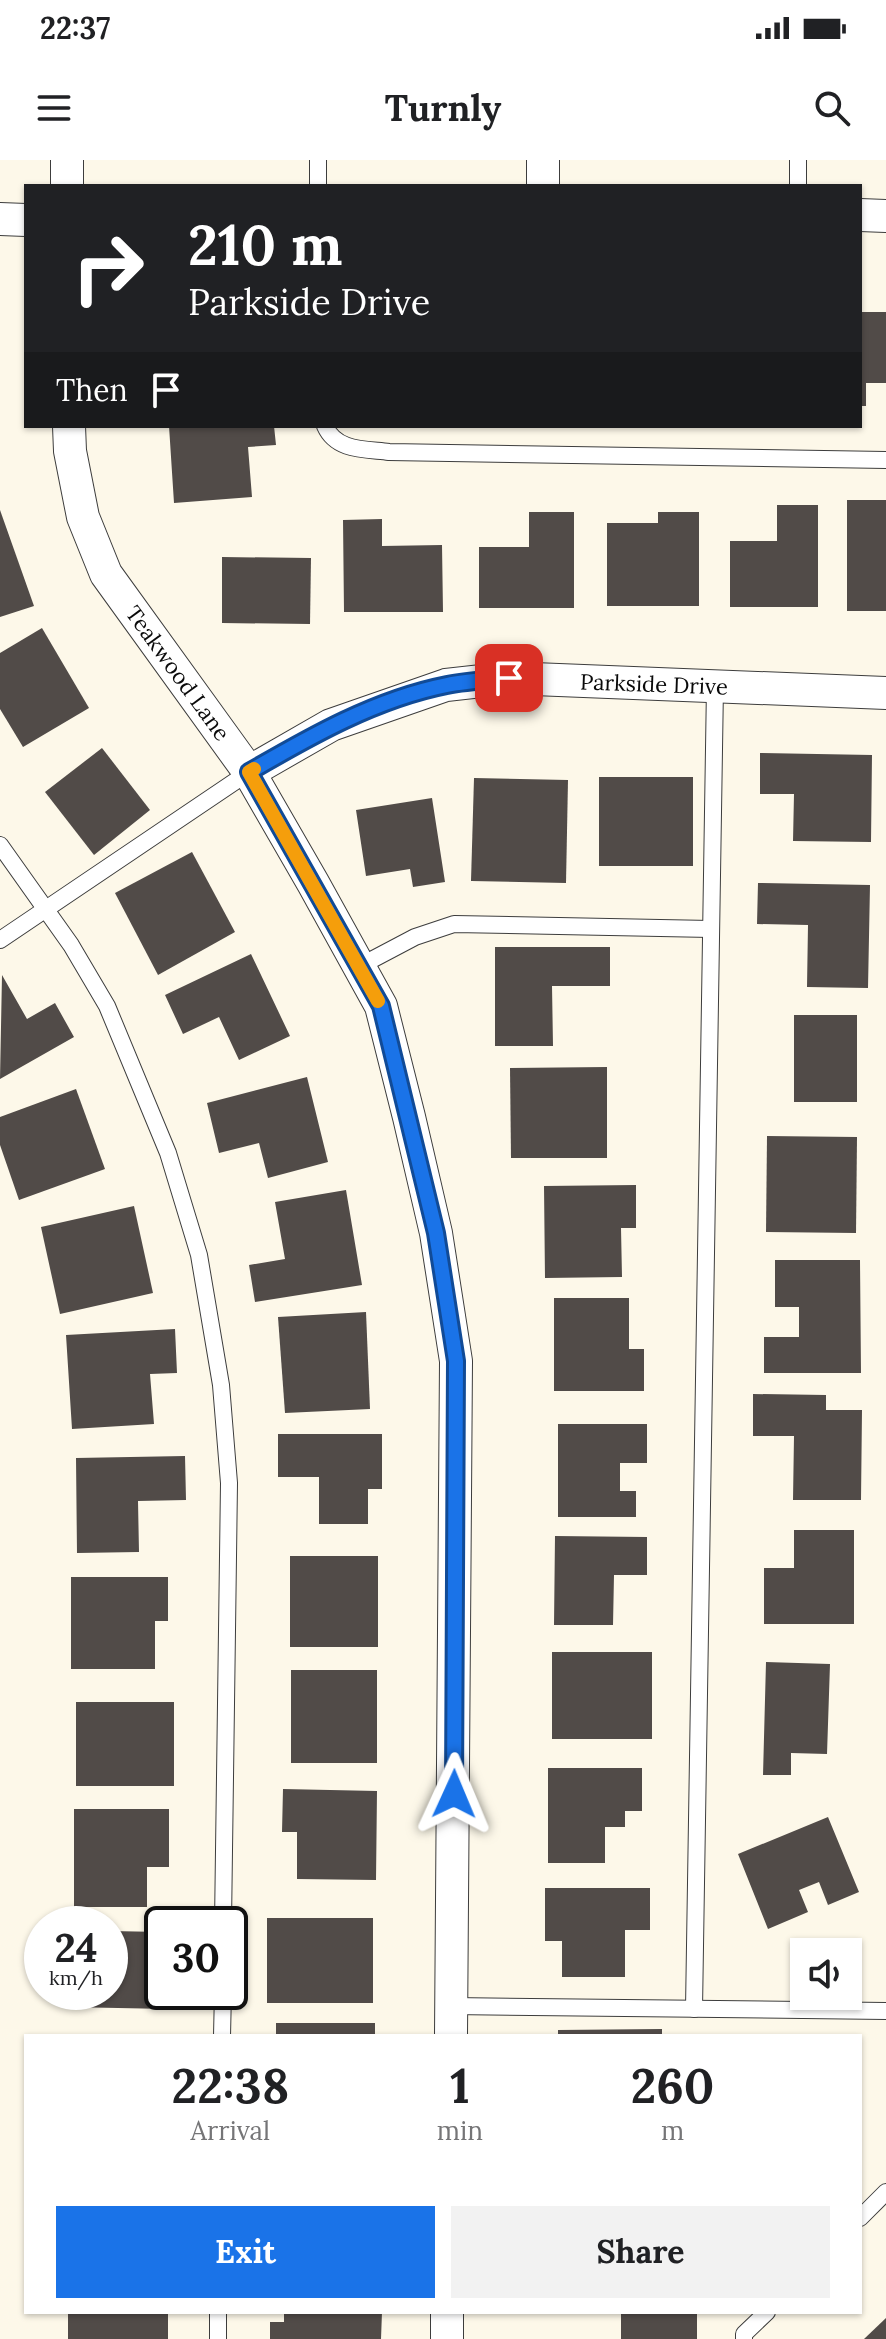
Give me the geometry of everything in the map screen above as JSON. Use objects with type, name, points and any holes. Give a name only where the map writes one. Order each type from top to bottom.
[{"type":"street","points":[[67,160],[67,184]]},
{"type":"street","points":[[543,160],[543,184]]},
{"type":"street","points":[[862,215],[886,216]]},
{"type":"street","points":[[0,219],[24,220]]},
{"type":"street","name":"Teakwood Lane","points":[[69,428],[70,451],[83,517],[106,574],[249,772],[360,966],[381,1006],[409,1117],[436,1233],[456,1361],[451,2021]]},
{"type":"street","name":"Parkside Drive","points":[[249,772],[331,725],[446,685],[509,678],[886,693]]},
{"type":"street","points":[[447,2314],[447,2339]]},
{"type":"lane","points":[[318,160],[318,184]]},
{"type":"lane","points":[[798,160],[798,184]]},
{"type":"lane","points":[[326,428],[331,439],[348,447],[389,452],[886,460]]},
{"type":"lane","points":[[694,2009],[715,686]]},
{"type":"lane","points":[[0,940],[249,772]]},
{"type":"lane","points":[[0,845],[45,908],[107,1006],[168,1153],[199,1255],[210,1314],[229,1483],[223,1906]]},
{"type":"lane","points":[[360,966],[415,937],[454,924],[711,929]]},
{"type":"lane","points":[[451,2021],[694,2009],[886,2011]]},
{"type":"lane","points":[[222,2034],[223,2010]]},
{"type":"lane","points":[[862,2216],[886,2192]]},
{"type":"lane","points":[[218,2314],[218,2339]]},
{"type":"lane","points":[[744,2339],[744,2334],[765,2314]]},
{"type":"building","points":[[862,312],[886,312],[886,383],[866,383],[866,406],[862,406]]},
{"type":"building","points":[[169,428],[274,428],[276,445],[248,447],[252,497],[174,503]]},
{"type":"building","points":[[847,500],[886,500],[886,611],[847,611]]},
{"type":"building","points":[[777,505],[818,505],[818,607],[730,607],[730,541],[777,541]]},
{"type":"building","points":[[0,510],[34,606],[0,617]]},
{"type":"building","points":[[529,512],[574,512],[574,608],[479,608],[479,547],[529,547]]},
{"type":"building","points":[[658,512],[699,512],[699,606],[607,606],[607,523],[658,523]]},
{"type":"building","points":[[382,519],[382,546],[442,545],[443,612],[344,612],[343,520]]},
{"type":"building","points":[[222,557],[311,558],[310,624],[222,623]]},
{"type":"building","points":[[42,628],[89,708],[23,747],[0,709],[0,653]]},
{"type":"building","points":[[102,748],[150,810],[94,855],[45,792]]},
{"type":"building","points":[[760,753],[872,755],[871,842],[793,841],[794,794],[760,794]]},
{"type":"building","points":[[599,777],[693,777],[693,866],[599,866]]},
{"type":"building","points":[[474,778],[568,780],[566,883],[471,881]]},
{"type":"building","points":[[432,798],[445,882],[413,887],[410,869],[366,876],[356,810]]},
{"type":"building","points":[[192,852],[235,932],[158,975],[115,893]]},
{"type":"building","points":[[758,883],[870,885],[868,988],[807,987],[808,925],[757,924]]},
{"type":"building","points":[[495,947],[610,947],[610,986],[552,986],[553,1046],[495,1046]]},
{"type":"building","points":[[251,954],[290,1036],[239,1060],[219,1017],[183,1034],[165,995]]},
{"type":"building","points":[[2,975],[27,1019],[55,1003],[74,1037],[0,1079]]},
{"type":"building","points":[[794,1015],[857,1015],[857,1102],[794,1102]]},
{"type":"building","points":[[607,1067],[607,1158],[511,1158],[510,1068]]},
{"type":"building","points":[[307,1077],[328,1162],[268,1178],[259,1143],[219,1153],[207,1103]]},
{"type":"building","points":[[76,1089],[105,1169],[19,1200],[0,1145],[0,1117]]},
{"type":"building","points":[[767,1136],[857,1137],[856,1233],[766,1232]]},
{"type":"building","points":[[636,1185],[636,1228],[621,1228],[622,1277],[545,1278],[544,1186]]},
{"type":"building","points":[[346,1190],[362,1285],[255,1302],[249,1265],[285,1259],[275,1202]]},
{"type":"building","points":[[134,1206],[153,1293],[60,1314],[41,1227]]},
{"type":"building","points":[[775,1260],[860,1260],[861,1373],[764,1373],[764,1337],[799,1337],[799,1307],[775,1307]]},
{"type":"building","points":[[554,1298],[629,1298],[629,1349],[644,1349],[644,1391],[554,1391]]},
{"type":"building","points":[[366,1312],[370,1409],[285,1413],[278,1317]]},
{"type":"building","points":[[175,1329],[177,1373],[150,1374],[154,1424],[72,1429],[66,1335]]},
{"type":"building","points":[[753,1394],[826,1395],[826,1410],[862,1410],[861,1500],[793,1500],[794,1436],[753,1436]]},
{"type":"building","points":[[558,1424],[647,1424],[647,1463],[620,1463],[620,1491],[636,1491],[636,1517],[558,1517]]},
{"type":"building","points":[[278,1434],[382,1434],[382,1489],[368,1489],[368,1524],[319,1524],[319,1477],[278,1477]]},
{"type":"building","points":[[185,1456],[186,1500],[138,1501],[139,1552],[77,1553],[76,1458]]},
{"type":"building","points":[[794,1530],[854,1530],[854,1624],[764,1624],[764,1568],[794,1568]]},
{"type":"building","points":[[555,1536],[647,1537],[647,1575],[614,1575],[613,1625],[554,1625]]},
{"type":"building","points":[[290,1556],[378,1556],[378,1647],[290,1647]]},
{"type":"building","points":[[71,1577],[168,1577],[168,1621],[155,1621],[155,1669],[71,1669]]},
{"type":"building","points":[[552,1652],[652,1652],[652,1739],[552,1739]]},
{"type":"building","points":[[766,1662],[830,1664],[827,1754],[791,1753],[791,1775],[763,1775]]},
{"type":"building","points":[[291,1670],[377,1670],[377,1763],[291,1763]]},
{"type":"building","points":[[76,1702],[174,1702],[174,1786],[76,1786]]},
{"type":"building","points":[[548,1768],[642,1768],[642,1811],[625,1811],[625,1827],[605,1827],[605,1863],[548,1863]]},
{"type":"building","points":[[283,1789],[377,1791],[376,1880],[297,1879],[297,1832],[282,1832]]},
{"type":"building","points":[[74,1809],[169,1809],[169,1867],[147,1867],[147,1906],[74,1906]]},
{"type":"building","points":[[828,1817],[859,1892],[828,1905],[819,1882],[799,1890],[808,1912],[768,1929],[738,1854]]},
{"type":"building","points":[[545,1888],[650,1888],[650,1930],[625,1930],[625,1977],[562,1977],[562,1941],[545,1941]]},
{"type":"building","points":[[267,1918],[373,1918],[373,2003],[267,2003]]},
{"type":"building","points":[[128,1931],[144,1932],[144,2009],[128,2008]]},
{"type":"building","points":[[276,2023],[375,2023],[375,2034],[276,2034]]},
{"type":"building","points":[[662,2029],[662,2034],[558,2034],[558,2030]]},
{"type":"building","points":[[68,2314],[168,2314],[168,2339],[68,2339]]},
{"type":"building","points":[[284,2314],[382,2314],[381,2339],[270,2339],[270,2322],[284,2322]]},
{"type":"building","points":[[621,2314],[697,2314],[697,2339],[621,2339]]},
{"type":"building","points":[[886,2318],[886,2339],[864,2339]]},
{"type":"slow traffic","points":[[254,769],[249,772],[378,1001]]},
{"type":"route","points":[[454,1794],[456,1361],[436,1233],[381,1006],[249,772],[331,725],[393,702],[446,685],[509,678]]}]
